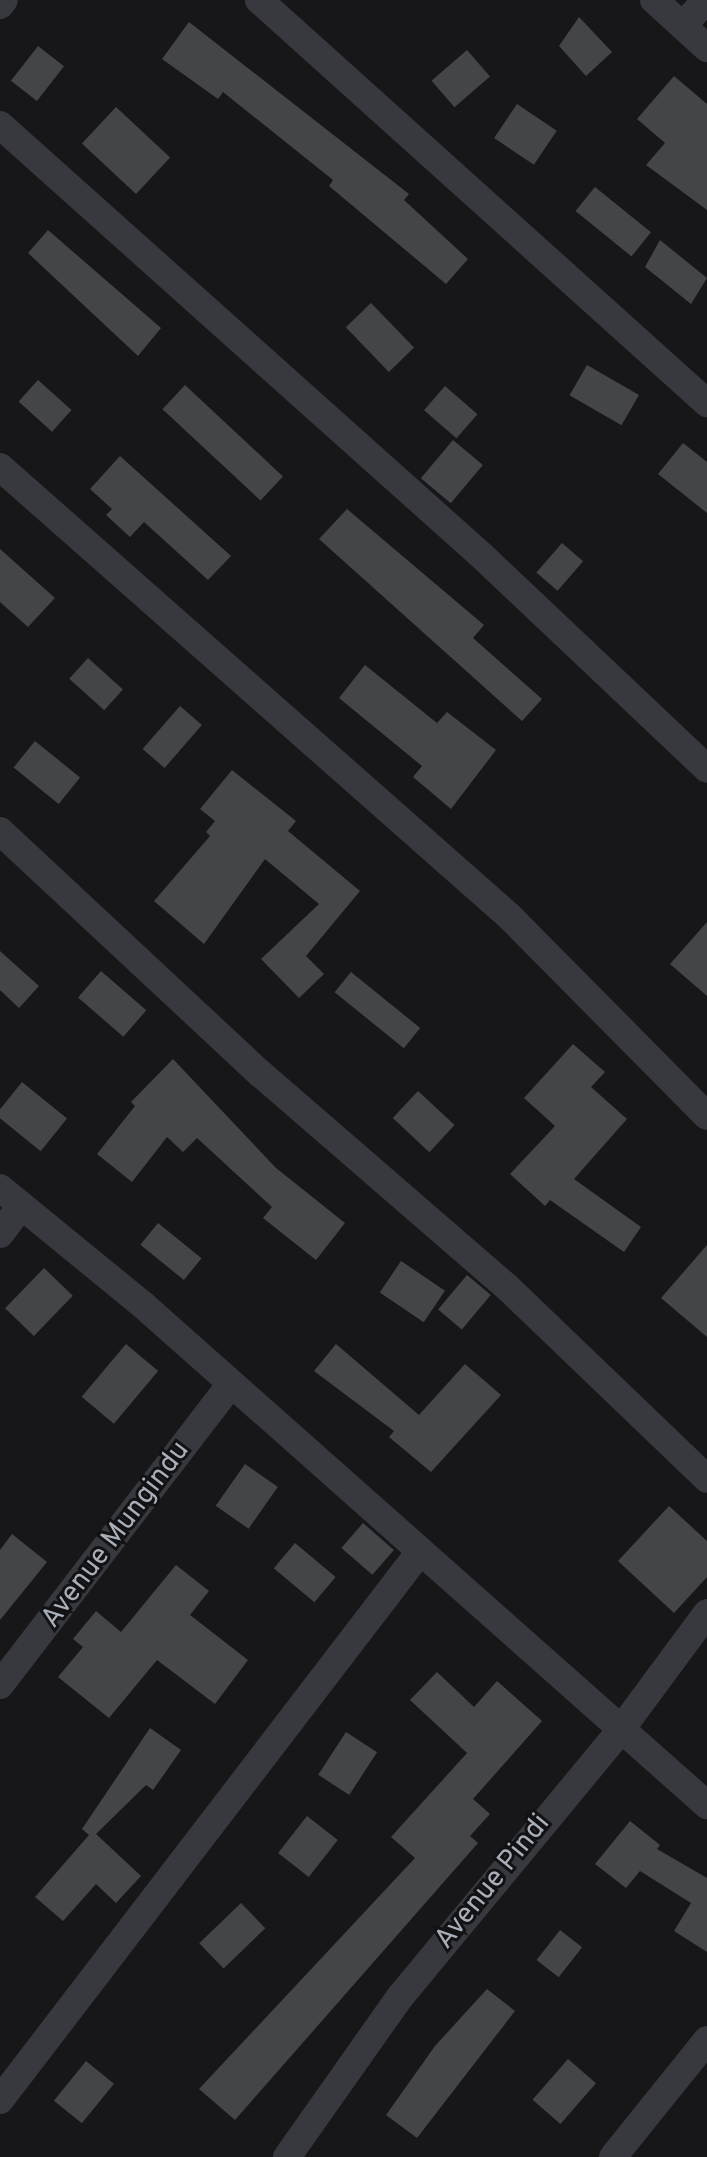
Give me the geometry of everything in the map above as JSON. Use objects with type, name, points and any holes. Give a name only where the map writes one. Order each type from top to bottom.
[{"type":"street","points":[[0,5],[4,0]]},
{"type":"street","points":[[259,0],[707,403]]},
{"type":"street","points":[[654,0],[707,48]]},
{"type":"street","points":[[683,26],[706,0]]},
{"type":"street","points":[[0,125],[470,545],[707,769]]},
{"type":"street","points":[[0,467],[509,916],[707,1116]]},
{"type":"street","points":[[0,831],[261,1074],[507,1287],[707,1479]]},
{"type":"street","points":[[0,1234],[10,1197],[230,1385],[619,1732],[707,1805]]},
{"type":"street","name":"Avenue Mungindu","points":[[0,1685],[230,1385]]},
{"type":"street","points":[[0,2100],[419,1553]]},
{"type":"street","name":"Avenue Pindi","points":[[287,2157],[400,1997],[619,1732],[707,1613]]},
{"type":"street","points":[[613,2157],[707,2040]]},
{"type":"building","points":[[579,17],[612,52],[586,76],[559,46]]},
{"type":"building","points":[[189,22],[409,194],[404,200],[468,259],[446,284],[329,186],[333,180],[223,92],[218,99],[162,59]]},
{"type":"building","points":[[38,46],[64,66],[37,101],[11,81]]},
{"type":"building","points":[[467,50],[490,76],[454,107],[432,81]]},
{"type":"building","points":[[674,76],[707,104],[707,210],[646,165],[665,143],[637,119]]},
{"type":"building","points":[[517,104],[557,131],[534,165],[494,138]]},
{"type":"building","points":[[116,107],[170,157],[136,194],[82,144]]},
{"type":"building","points":[[595,187],[651,232],[631,256],[575,211]]},
{"type":"building","points":[[48,230],[161,328],[138,356],[28,253]]},
{"type":"building","points":[[660,240],[707,278],[691,304],[645,267]]},
{"type":"building","points":[[371,303],[414,348],[389,372],[346,327]]},
{"type":"building","points":[[587,365],[639,395],[621,425],[570,395]]},
{"type":"building","points":[[38,380],[71,410],[52,432],[19,402]]},
{"type":"building","points":[[185,385],[283,476],[260,501],[162,409]]},
{"type":"building","points":[[445,386],[477,414],[456,438],[424,410]]},
{"type":"building","points":[[453,440],[483,465],[451,503],[421,478]]},
{"type":"building","points":[[683,443],[707,462],[707,513],[658,474]]},
{"type":"building","points":[[120,456],[231,556],[208,580],[144,522],[130,537],[106,515],[112,509],[90,489]]},
{"type":"building","points":[[347,509],[484,625],[473,638],[542,699],[522,721],[319,539]]},
{"type":"building","points":[[562,543],[583,561],[558,591],[536,572]]},
{"type":"building","points":[[0,549],[55,598],[28,627],[0,602]]},
{"type":"building","points":[[88,658],[123,689],[104,710],[69,679]]},
{"type":"building","points":[[365,665],[437,723],[447,712],[496,750],[451,809],[413,777],[422,766],[339,698]]},
{"type":"building","points":[[180,706],[202,725],[164,768],[143,749]]},
{"type":"building","points":[[35,741],[80,778],[59,804],[14,767]]},
{"type":"building","points":[[232,770],[296,821],[288,831],[360,891],[306,956],[324,974],[299,998],[261,959],[319,904],[265,859],[204,944],[154,901],[210,836],[206,832],[215,821],[200,809]]},
{"type":"building","points":[[707,922],[707,996],[670,964]]},
{"type":"building","points":[[0,951],[39,986],[19,1008],[0,990]]},
{"type":"building","points":[[101,971],[146,1010],[123,1037],[78,997]]},
{"type":"building","points":[[351,972],[420,1028],[404,1048],[335,992]]},
{"type":"building","points":[[573,1044],[605,1072],[591,1087],[627,1119],[574,1179],[641,1227],[624,1252],[550,1200],[545,1206],[510,1174],[555,1126],[524,1098]]},
{"type":"building","points":[[173,1059],[276,1168],[345,1223],[316,1260],[263,1218],[272,1207],[197,1138],[183,1152],[167,1137],[132,1182],[97,1154],[135,1106],[131,1102]]},
{"type":"building","points":[[22,1082],[67,1119],[41,1151],[0,1118],[0,1109]]},
{"type":"building","points":[[418,1091],[455,1125],[429,1152],[393,1118]]},
{"type":"building","points":[[158,1223],[202,1258],[184,1280],[140,1245]]},
{"type":"building","points":[[707,1245],[707,1337],[661,1298]]},
{"type":"building","points":[[401,1261],[445,1291],[424,1322],[380,1293]]},
{"type":"building","points":[[44,1268],[73,1296],[34,1336],[5,1308]]},
{"type":"building","points":[[467,1275],[491,1295],[462,1329],[438,1309]]},
{"type":"building","points":[[126,1344],[158,1371],[114,1424],[82,1397]]},
{"type":"building","points":[[336,1344],[419,1415],[465,1364],[501,1395],[431,1472],[389,1437],[394,1431],[314,1371]]},
{"type":"building","points":[[245,1464],[278,1487],[249,1529],[216,1506]]},
{"type":"building","points":[[669,1506],[707,1541],[707,1577],[674,1613],[618,1561]]},
{"type":"building","points":[[363,1523],[394,1550],[372,1575],[341,1548]]},
{"type":"building","points":[[12,1534],[47,1562],[0,1620],[0,1550]]},
{"type":"building","points":[[295,1543],[336,1577],[314,1602],[274,1568]]},
{"type":"building","points":[[176,1565],[209,1591],[190,1615],[248,1660],[215,1704],[157,1660],[109,1718],[58,1677],[83,1647],[73,1639],[96,1611],[121,1632]]},
{"type":"building","points":[[437,1672],[474,1707],[497,1681],[542,1721],[473,1799],[490,1814],[470,1836],[478,1843],[235,2120],[199,2089],[415,1858],[391,1837],[467,1753],[410,1700]]},
{"type":"building","points":[[150,1728],[181,1750],[153,1790],[146,1785],[96,1834],[141,1876],[116,1903],[96,1884],[63,1921],[35,1897],[89,1835],[82,1829]]},
{"type":"building","points":[[346,1732],[377,1752],[349,1795],[318,1775]]},
{"type":"building","points":[[307,1816],[338,1840],[309,1877],[278,1853]]},
{"type":"building","points":[[630,1821],[660,1845],[657,1849],[707,1878],[707,1952],[674,1931],[691,1903],[640,1871],[626,1888],[595,1864]]},
{"type":"building","points":[[241,1903],[265,1928],[224,1968],[199,1943]]},
{"type":"building","points":[[560,1930],[582,1947],[559,1977],[537,1960]]},
{"type":"building","points":[[487,1989],[515,2011],[417,2138],[386,2115],[435,2046]]},
{"type":"building","points":[[568,2059],[596,2083],[560,2124],[533,2100]]},
{"type":"building","points":[[86,2061],[114,2084],[82,2123],[54,2101]]}]
